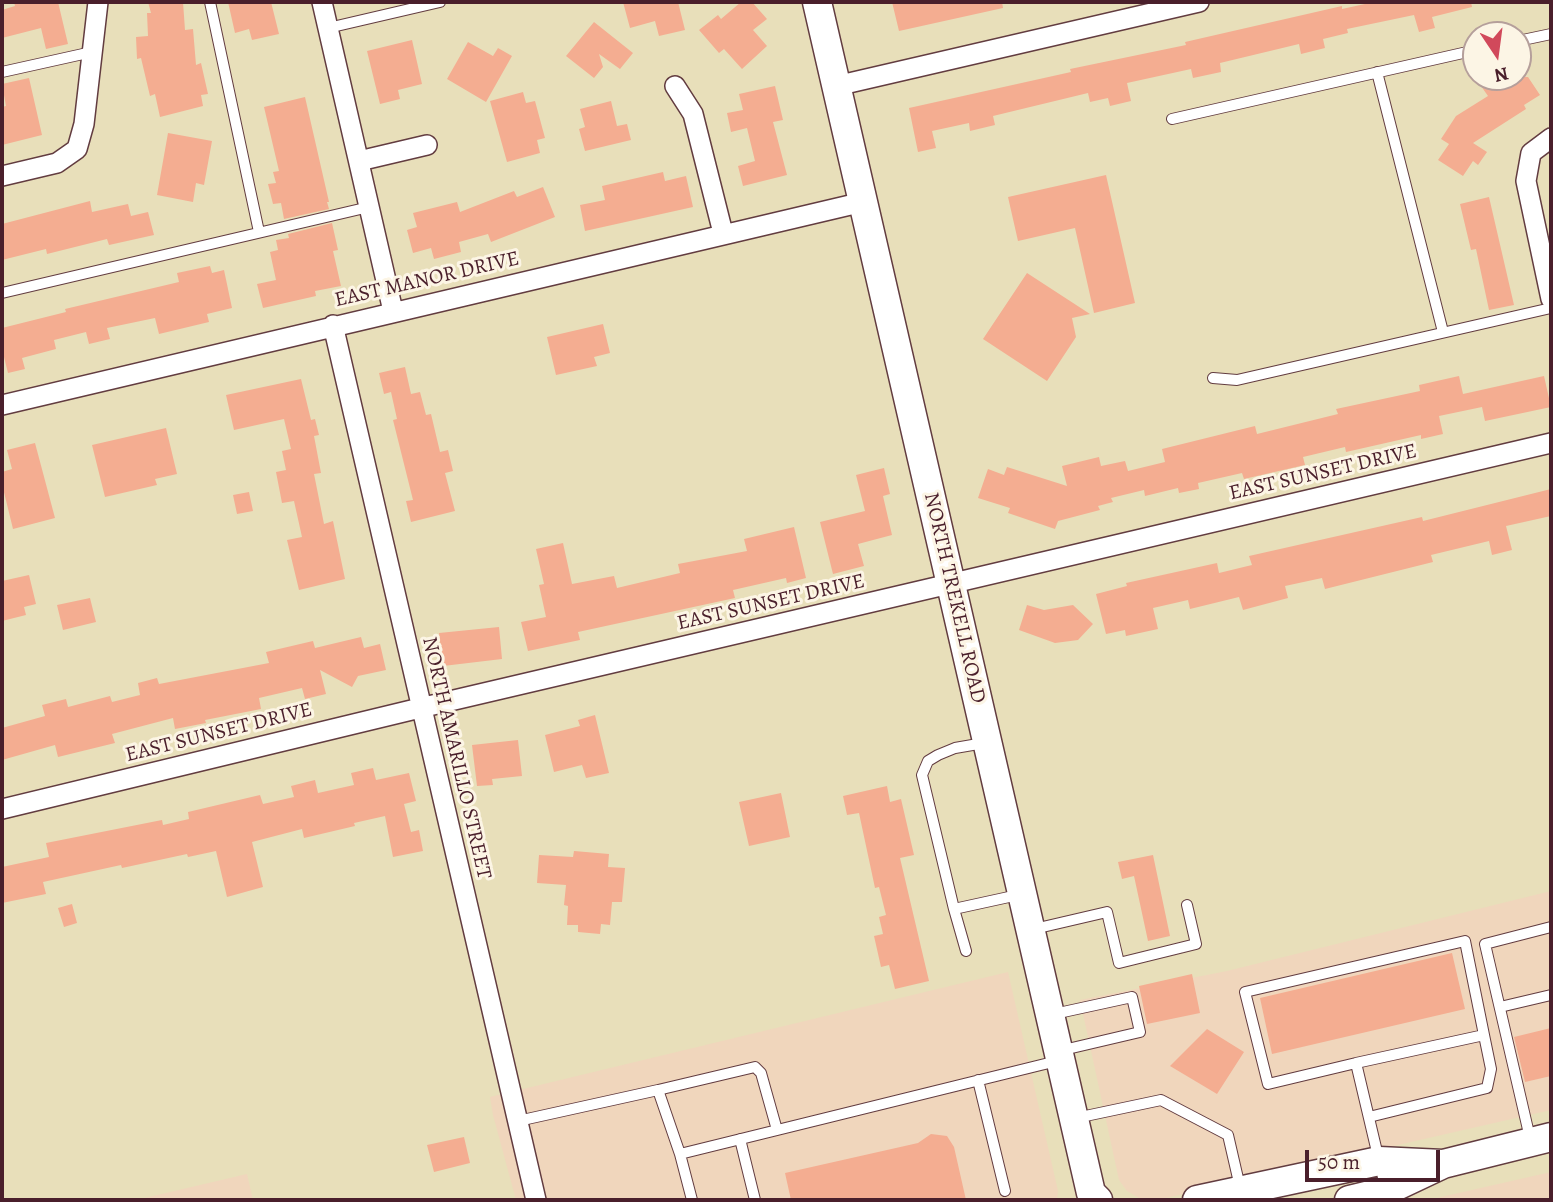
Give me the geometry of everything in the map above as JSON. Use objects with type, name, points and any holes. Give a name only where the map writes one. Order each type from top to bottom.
[{"type":"main road","name":"NORTH TREKELL ROAD","points":[[817,2],[1093,1198]]},
{"type":"main road","points":[[1349,1200],[1387,1196],[1443,1164],[1541,1140]]},
{"type":"main road","points":[[1197,1200],[1379,1161],[1443,1164]]},
{"type":"street","points":[[2,176],[57,163],[77,149],[84,124],[98,2]]},
{"type":"street","points":[[322,2],[393,311]]},
{"type":"street","points":[[836,86],[1199,2]]},
{"type":"street","points":[[675,86],[693,114],[723,233]]},
{"type":"street","points":[[1551,138],[1531,153],[1526,181],[1546,252],[1551,299]]},
{"type":"street","points":[[359,161],[427,145]]},
{"type":"street","name":"EAST MANOR DRIVE","points":[[2,405],[863,202]]},
{"type":"street","name":"NORTH AMARILLO STREET","points":[[333,325],[536,1200]]},
{"type":"street","name":"EAST SUNSET DRIVE","points":[[2,809],[1551,443]]},
{"type":"lane","points":[[210,2],[259,232]]},
{"type":"lane","points":[[328,28],[440,2]]},
{"type":"lane","points":[[1532,38],[1551,34]]},
{"type":"lane","points":[[2,72],[92,52]]},
{"type":"lane","points":[[1172,119],[1462,53]]},
{"type":"lane","points":[[1377,72],[1443,332]]},
{"type":"lane","points":[[2,293],[369,207]]},
{"type":"lane","points":[[1213,378],[1237,380],[1551,308]]},
{"type":"lane","points":[[966,951],[922,775],[928,761],[938,755],[955,748],[988,742]]},
{"type":"lane","points":[[954,909],[1022,894]]},
{"type":"lane","points":[[1031,930],[1107,912],[1119,963],[1196,944],[1187,905]]},
{"type":"lane","points":[[1541,1140],[1500,1007],[1485,944],[1551,928]]},
{"type":"lane","points":[[1369,1117],[1487,1088],[1491,1069],[1465,941],[1245,992],[1268,1084],[1484,1035]]},
{"type":"lane","points":[[1500,1007],[1551,995]]},
{"type":"lane","points":[[680,1154],[978,1080],[1140,1032],[1132,997],[1050,1015]]},
{"type":"lane","points":[[1356,1063],[1387,1196]]},
{"type":"lane","points":[[517,1121],[755,1067],[761,1073],[777,1130]]},
{"type":"lane","points":[[978,1080],[1005,1191]]},
{"type":"lane","points":[[658,1090],[680,1154],[692,1200]]},
{"type":"lane","points":[[1074,1118],[1161,1100],[1228,1135],[1241,1191]]},
{"type":"lane","points":[[740,1139],[755,1200]]},
{"type":"shaded area","points":[[1551,891],[1551,1110],[1157,1200],[1139,1198],[1127,1191],[1119,1180],[1080,1000],[1227,971]]},
{"type":"shaded area","points":[[1008,972],[1058,1191],[1057,1200],[516,1200],[490,1097]]},
{"type":"shaded area","points":[[1551,1172],[1551,1200],[1428,1200]]},
{"type":"shaded area","points":[[247,1174],[253,1200],[136,1200]]},
{"type":"building","points":[[14,2],[58,2],[68,44],[46,49],[41,28],[2,38],[2,10],[15,6]]},
{"type":"building","points":[[148,2],[183,2],[185,30],[193,29],[196,65],[201,63],[208,94],[201,95],[203,106],[160,117],[155,94],[150,96],[141,58],[137,59],[136,37],[148,36],[147,13],[151,13]]},
{"type":"building","points":[[228,2],[271,2],[279,34],[252,40],[249,29],[235,33]]},
{"type":"building","points":[[623,2],[678,2],[685,30],[659,36],[655,21],[630,28]]},
{"type":"building","points":[[741,2],[752,2],[767,19],[753,30],[767,46],[742,69],[724,49],[719,53],[699,30],[718,15],[721,19]]},
{"type":"building","points":[[892,2],[1002,2],[1003,8],[899,31]]},
{"type":"building","points":[[1374,2],[1471,2],[1472,7],[1432,17],[1435,28],[1419,32],[1414,15],[1347,29],[1348,33],[1323,39],[1325,48],[1301,54],[1299,44],[1220,63],[1221,72],[1193,78],[1191,69],[1127,83],[1131,101],[1110,106],[1108,98],[1090,102],[1088,93],[993,116],[995,125],[970,131],[969,123],[932,131],[936,148],[918,152],[909,108],[1071,72],[1070,69],[1186,45],[1185,42],[1342,6],[1342,9]]},
{"type":"building","points":[[594,22],[633,53],[620,69],[599,54],[603,67],[594,78],[566,56]]},
{"type":"building","points":[[412,40],[422,84],[398,90],[400,99],[380,104],[367,51]]},
{"type":"building","points":[[468,42],[493,56],[498,48],[512,56],[486,102],[447,79]]},
{"type":"building","points":[[29,78],[42,135],[2,145],[2,107],[6,106],[2,84]]},
{"type":"building","points":[[1532,83],[1540,95],[1524,105],[1526,109],[1473,143],[1487,152],[1478,165],[1473,161],[1463,176],[1438,160],[1449,144],[1441,139],[1456,116],[1488,96],[1484,91],[1532,91]]},
{"type":"building","points":[[775,86],[783,120],[773,122],[787,175],[743,186],[738,166],[755,161],[747,128],[731,132],[727,113],[743,110],[739,94]]},
{"type":"building","points":[[523,92],[526,103],[535,101],[545,138],[537,140],[540,153],[507,162],[490,101]]},
{"type":"building","points":[[305,97],[329,209],[284,219],[281,203],[273,204],[268,184],[276,183],[273,172],[279,171],[264,107]]},
{"type":"building","points":[[611,101],[617,126],[627,124],[631,140],[585,151],[579,129],[585,127],[580,109]]},
{"type":"building","points":[[168,133],[212,141],[204,185],[196,183],[193,202],[157,195]]},
{"type":"building","points":[[663,172],[665,181],[686,176],[693,207],[585,231],[580,205],[605,200],[602,186]]},
{"type":"building","points":[[1106,175],[1135,303],[1094,313],[1075,228],[1018,241],[1008,197]]},
{"type":"building","points":[[543,187],[555,217],[491,242],[488,234],[459,242],[461,252],[434,259],[431,248],[413,253],[407,230],[417,227],[413,213],[457,202],[460,212],[514,191],[517,197]]},
{"type":"building","points":[[1489,197],[1514,305],[1489,310],[1476,249],[1471,250],[1460,204]]},
{"type":"building","points":[[90,201],[92,212],[128,204],[131,216],[148,212],[154,235],[109,245],[107,239],[47,254],[46,249],[2,260],[2,224]]},
{"type":"building","points":[[332,223],[338,250],[333,251],[341,286],[315,291],[316,296],[263,308],[257,284],[276,280],[270,252],[278,250],[276,240],[289,238],[288,234]]},
{"type":"building","points":[[210,266],[212,273],[224,270],[232,308],[207,314],[209,322],[159,334],[155,318],[107,328],[110,339],[89,344],[86,332],[54,340],[56,349],[22,358],[25,369],[8,373],[2,349],[2,328],[66,312],[65,309],[179,282],[177,273]]},
{"type":"building","points":[[1027,273],[1090,314],[1072,318],[1076,337],[1047,381],[983,339]]},
{"type":"building","points":[[603,324],[610,353],[594,357],[597,366],[556,375],[547,337]]},
{"type":"building","points":[[405,367],[411,394],[420,392],[426,415],[431,414],[440,452],[448,450],[453,471],[445,473],[455,511],[411,522],[406,501],[413,500],[393,420],[397,419],[391,392],[384,394],[379,373]]},
{"type":"building","points":[[1459,376],[1463,394],[1544,376],[1551,407],[1485,421],[1482,407],[1439,416],[1443,434],[1421,439],[1421,435],[1346,452],[1345,447],[1303,457],[1305,465],[1244,479],[1242,473],[1198,483],[1199,489],[1179,493],[1178,488],[1145,496],[1144,490],[1111,498],[1113,502],[1098,506],[1100,510],[1058,521],[1055,529],[1008,513],[1010,508],[978,498],[988,469],[1004,475],[1007,467],[1067,486],[1062,466],[1099,457],[1101,466],[1125,461],[1128,471],[1165,462],[1162,449],[1255,426],[1257,434],[1338,414],[1336,409],[1420,391],[1419,385]]},
{"type":"building","points":[[301,379],[311,420],[315,419],[319,435],[314,436],[321,473],[314,474],[324,524],[333,521],[345,579],[299,590],[287,540],[302,537],[294,501],[282,503],[276,472],[286,470],[282,451],[291,449],[284,419],[234,430],[226,395]]},
{"type":"building","points":[[166,428],[177,474],[155,479],[157,485],[105,497],[92,445]]},
{"type":"building","points":[[35,443],[55,518],[13,529],[2,484],[2,472],[12,469],[7,450]]},
{"type":"building","points":[[884,468],[890,494],[883,496],[892,535],[858,544],[864,566],[833,574],[820,522],[865,511],[856,475]]},
{"type":"building","points":[[1551,489],[1551,516],[1506,526],[1512,550],[1492,555],[1489,541],[1431,555],[1433,562],[1325,589],[1322,578],[1285,586],[1288,598],[1243,610],[1239,597],[1190,609],[1188,600],[1153,608],[1158,629],[1126,636],[1125,630],[1106,634],[1096,594],[1127,586],[1126,583],[1217,563],[1219,573],[1252,565],[1249,556],[1422,517],[1423,521]]},
{"type":"building","points":[[249,492],[253,511],[237,514],[233,495]]},
{"type":"building","points":[[794,527],[806,578],[787,583],[786,578],[733,590],[735,598],[578,632],[580,640],[528,651],[521,622],[546,617],[539,585],[544,584],[536,549],[563,543],[572,584],[614,576],[617,588],[680,573],[678,564],[747,551],[744,539]]},
{"type":"building","points":[[29,575],[36,604],[24,607],[26,615],[2,621],[2,581]]},
{"type":"building","points":[[90,598],[96,622],[63,630],[57,605]]},
{"type":"building","points":[[1027,605],[1044,610],[1073,605],[1093,624],[1078,640],[1055,643],[1019,630]]},
{"type":"building","points":[[499,627],[502,659],[443,666],[439,633]]},
{"type":"building","points":[[361,637],[364,648],[380,644],[386,670],[358,676],[352,687],[320,670],[326,694],[305,699],[302,688],[259,698],[261,709],[205,720],[206,723],[175,729],[173,718],[112,734],[115,743],[58,757],[55,745],[2,760],[2,728],[45,716],[42,705],[66,699],[68,707],[110,696],[112,702],[140,695],[138,683],[157,678],[159,684],[269,663],[266,652],[313,641],[315,648]]},
{"type":"building","points":[[595,715],[609,773],[586,778],[582,765],[554,772],[545,735],[580,726],[578,720]]},
{"type":"building","points":[[518,740],[522,776],[492,779],[493,785],[477,786],[472,745]]},
{"type":"building","points":[[373,768],[376,780],[409,773],[416,801],[404,804],[411,832],[419,830],[423,851],[393,857],[385,816],[304,838],[302,829],[252,842],[263,887],[227,897],[216,851],[188,857],[187,854],[122,868],[121,865],[43,882],[46,894],[2,903],[2,867],[49,857],[46,843],[162,820],[163,825],[189,819],[188,812],[260,795],[263,804],[294,797],[291,786],[315,780],[318,793],[354,785],[351,773]]},
{"type":"building","points":[[887,786],[890,802],[901,799],[914,855],[900,858],[929,981],[895,989],[889,965],[881,967],[874,936],[883,934],[879,917],[886,915],[879,887],[875,888],[859,813],[847,815],[843,796]]},
{"type":"building","points":[[781,793],[790,837],[749,846],[739,802]]},
{"type":"building","points":[[574,851],[609,854],[608,867],[625,868],[622,902],[612,902],[610,925],[601,924],[600,934],[578,932],[578,925],[567,925],[568,906],[564,905],[566,885],[537,883],[539,855],[573,857]]},
{"type":"building","points":[[1153,855],[1170,936],[1148,941],[1134,876],[1122,879],[1118,862]]},
{"type":"building","points":[[72,904],[77,923],[64,927],[58,908]]},
{"type":"building","points":[[1452,953],[1465,1009],[1272,1054],[1260,998]]},
{"type":"building","points":[[1192,974],[1200,1013],[1147,1024],[1139,986]]},
{"type":"building","points":[[1551,1028],[1551,1076],[1525,1082],[1514,1037]]},
{"type":"building","points":[[1207,1029],[1244,1052],[1217,1094],[1170,1066]]},
{"type":"building","points":[[931,1134],[947,1136],[954,1147],[966,1200],[791,1200],[785,1173],[918,1143]]},
{"type":"building","points":[[464,1137],[470,1163],[434,1172],[427,1145]]}]
